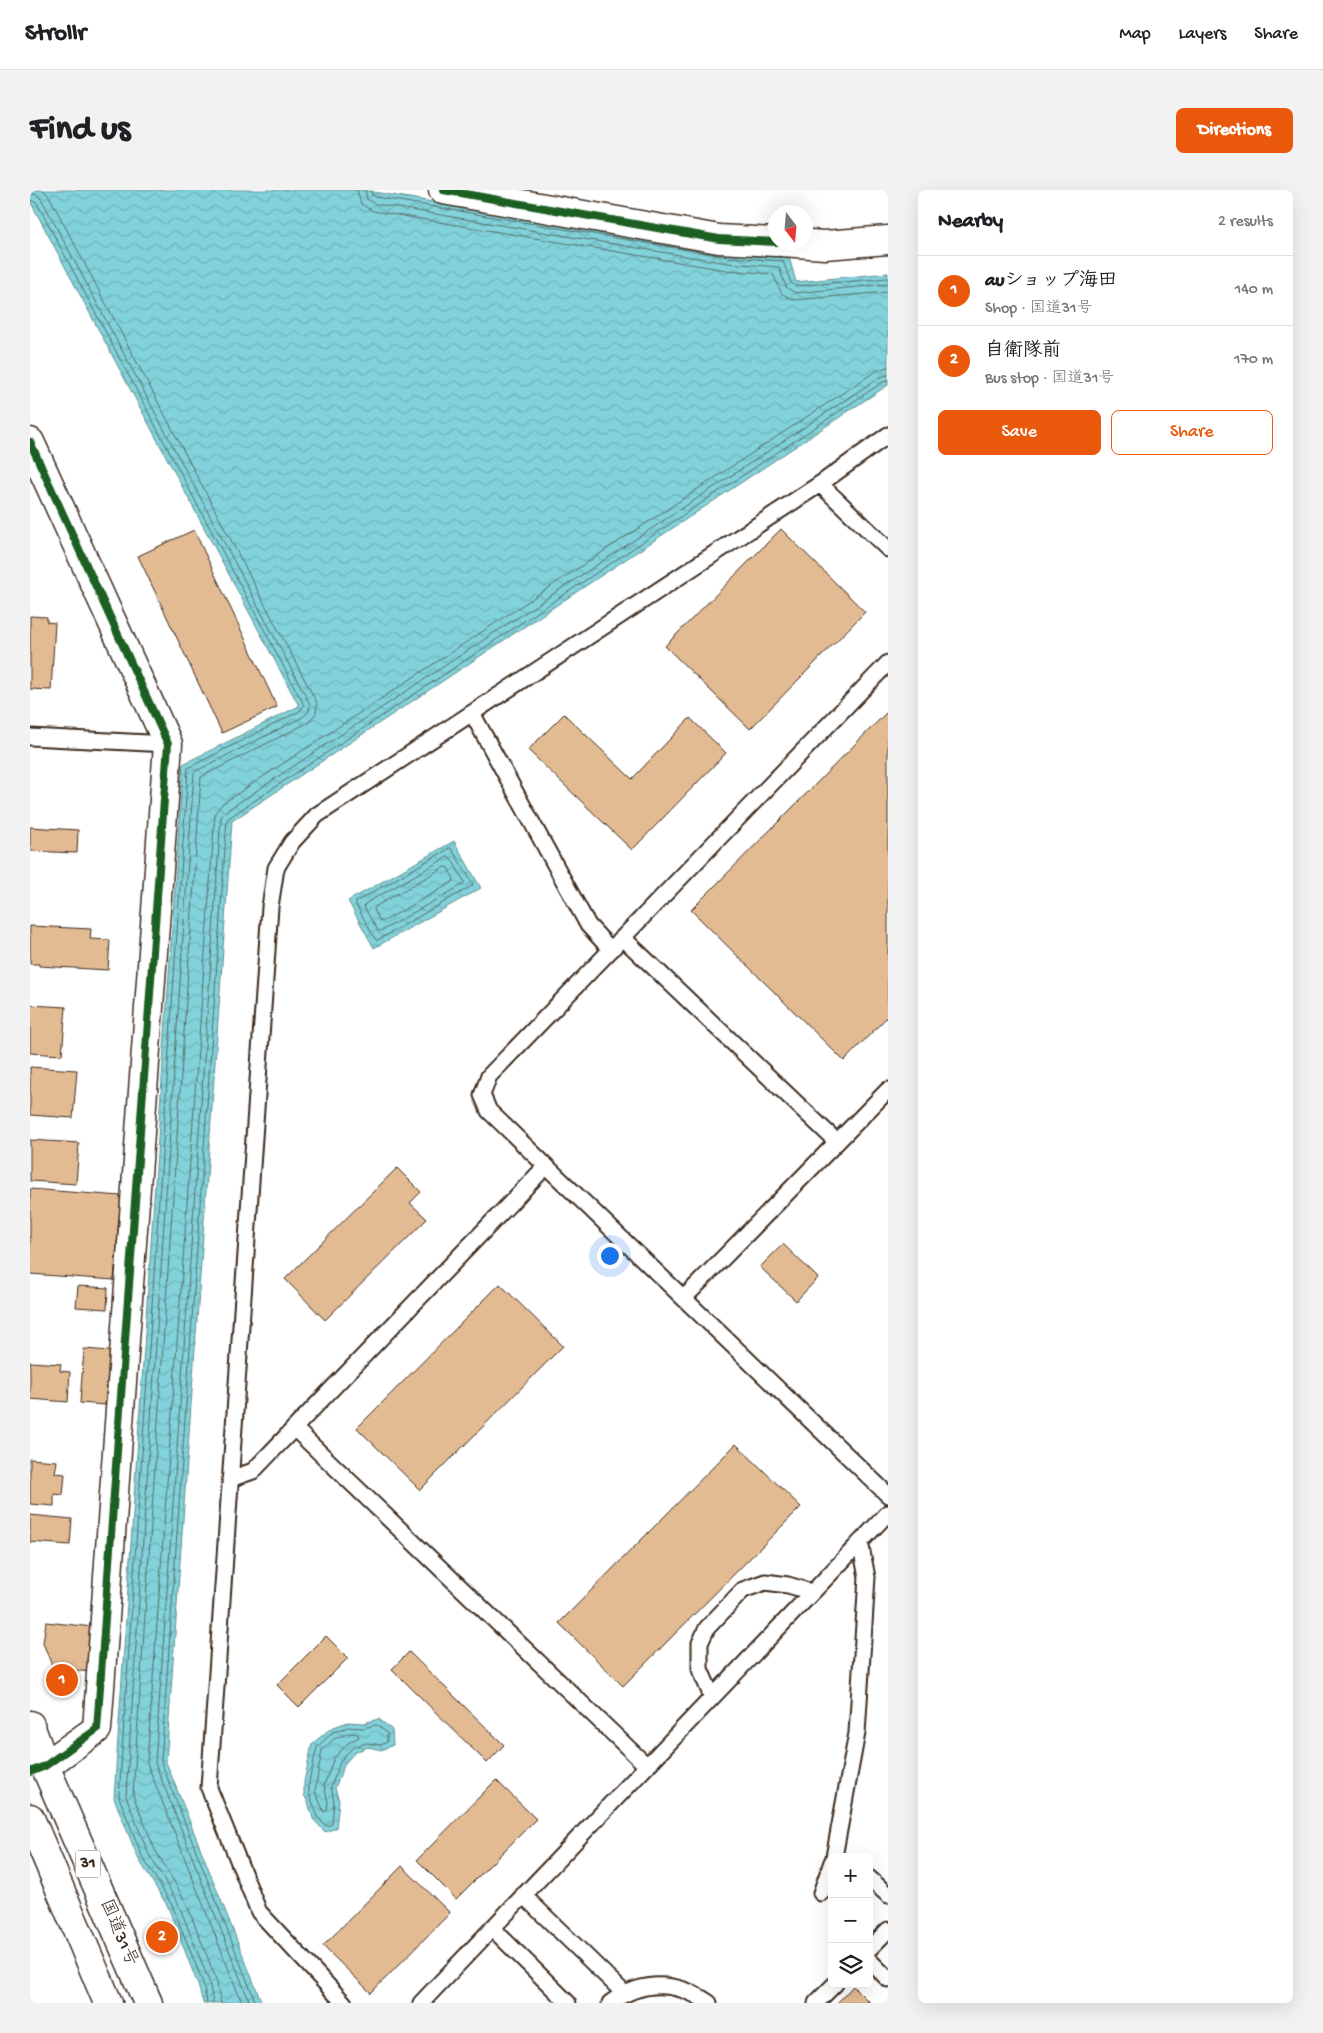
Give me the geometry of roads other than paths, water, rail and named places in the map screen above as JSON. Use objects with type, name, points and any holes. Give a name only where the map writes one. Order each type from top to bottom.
[{"type":"main road","points":[[443,190],[720,239],[768,242]]},
{"type":"main road","points":[[813,244],[888,240]]},
{"type":"main road","points":[[30,442],[168,744],[97,1729],[45,1766]]},
{"type":"main road","name":"国道31号","points":[[30,1725],[45,1766],[148,2003]]},
{"type":"main road","name":"国道31号","points":[[30,1818],[108,2003]]},
{"type":"lane","points":[[344,2003],[259,1912],[209,1788],[269,917],[276,868],[292,842],[317,815],[820,484],[888,435]]},
{"type":"lane","points":[[820,484],[888,549]]},
{"type":"lane","points":[[888,662],[489,1076],[482,1095],[489,1111],[888,1495]]},
{"type":"lane","points":[[472,713],[588,925],[611,950]]},
{"type":"lane","points":[[30,737],[168,744]]},
{"type":"lane","points":[[623,938],[837,1142]]},
{"type":"lane","points":[[684,1298],[888,1090]]},
{"type":"lane","points":[[230,1479],[253,1471],[546,1166]]},
{"type":"lane","points":[[294,1428],[647,1766]]},
{"type":"lane","points":[[421,2003],[888,1513]]},
{"type":"lane","points":[[837,1853],[857,1733],[867,1577],[860,1542]]},
{"type":"lane","points":[[712,1697],[700,1669],[700,1643],[707,1628],[742,1590],[765,1582],[788,1585],[812,1592]]},
{"type":"lane","points":[[821,1893],[828,1877]]},
{"type":"lane","points":[[873,1882],[888,1895]]},
{"type":"lane","points":[[523,1895],[624,1993]]},
{"type":"lane","points":[[492,1928],[568,2003]]},
{"type":"lane","points":[[873,1945],[888,1930]]},
{"type":"lane","points":[[873,1964],[888,1979]]},
{"type":"lane","points":[[610,2003],[624,1993],[658,1984],[675,1987],[709,2003]]},
{"type":"lane","points":[[816,2003],[831,1988]]},
{"type":"water","points":[[30,190],[362,190],[729,252],[789,257],[796,282],[888,273],[888,385],[232,821],[166,1762],[262,2003],[203,2003],[168,1907],[138,1858],[114,1798],[183,764],[299,706],[30,201]]},
{"type":"water","points":[[454,841],[481,888],[374,948],[348,901]]},
{"type":"water","points":[[379,1719],[392,1730],[393,1745],[381,1750],[368,1747],[355,1752],[345,1763],[335,1788],[339,1801],[336,1828],[325,1832],[313,1819],[304,1795],[304,1782],[312,1744],[331,1728],[348,1722],[363,1723]]},
{"type":"place","name":"auショップ海田","points":[[62,1680]]},
{"type":"place","name":"自衛隊前","points":[[162,1937]]}]
